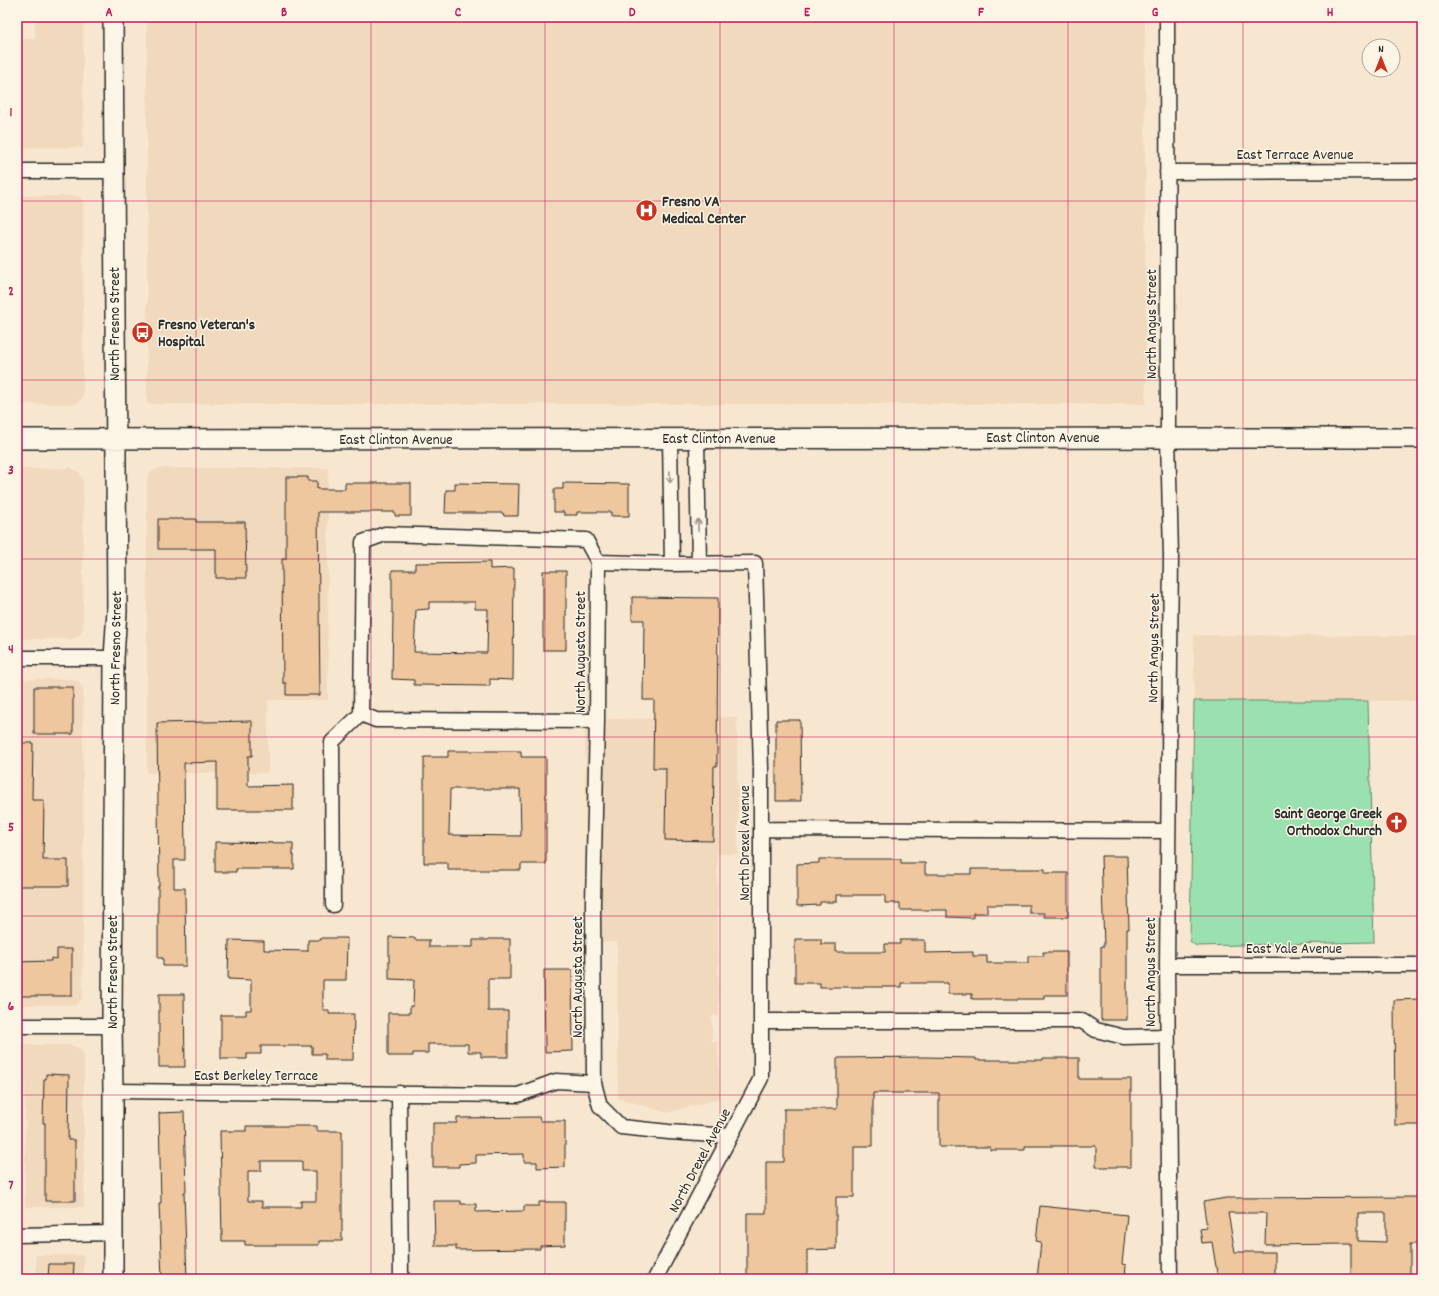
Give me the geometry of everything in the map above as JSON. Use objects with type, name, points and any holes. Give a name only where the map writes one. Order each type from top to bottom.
[{"type":"main road","name":"North Fresno Street","points":[[113,17],[117,610],[114,658],[112,1026],[113,1279]]},
{"type":"main road","name":"East Clinton Avenue","points":[[17,439],[1422,438]]},
{"type":"street","name":"North Angus Street","points":[[1167,17],[1168,437],[1171,555],[1166,965],[1170,1279]]},
{"type":"street","points":[[17,171],[113,171]]},
{"type":"street","name":"East Terrace Avenue","points":[[1168,172],[1422,171]]},
{"type":"street","points":[[670,438],[672,564]]},
{"type":"street","points":[[333,905],[332,742],[361,714],[363,542],[385,534],[586,540],[598,562],[699,564],[697,438]]},
{"type":"street","name":"North Augusta Street","points":[[598,562],[597,721],[593,903],[594,1083],[600,1106],[620,1127],[730,1136]]},
{"type":"street","name":"North Drexel Avenue","points":[[655,1279],[761,1078],[761,769],[755,563],[699,564]]},
{"type":"street","points":[[17,658],[114,658]]},
{"type":"street","points":[[361,714],[376,720],[597,721]]},
{"type":"street","points":[[761,829],[1168,831]]},
{"type":"street","name":"East Yale Avenue","points":[[1166,965],[1422,965]]},
{"type":"street","points":[[761,1021],[1082,1021],[1096,1030],[1124,1038],[1167,1036]]},
{"type":"street","points":[[17,1026],[112,1026]]},
{"type":"street","points":[[401,1279],[399,1093],[518,1095],[556,1082],[594,1083]]},
{"type":"street","name":"East Berkeley Terrace","points":[[113,1091],[399,1093]]},
{"type":"street","points":[[17,1234],[113,1233]]},
{"type":"shaded area","points":[[35,17],[83,17],[83,147],[17,148],[17,39],[35,39]]},
{"type":"shaded area","name":"Fresno VA Medical Center","points":[[147,17],[1145,17],[1146,404],[147,404]]},
{"type":"shaded area","points":[[17,196],[77,196],[81,198],[83,202],[83,394],[82,398],[76,404],[17,404]]},
{"type":"shaded area","points":[[71,468],[79,472],[83,480],[82,632],[78,637],[72,639],[17,639],[17,469]]},
{"type":"shaded area","points":[[159,468],[328,468],[328,700],[268,700],[268,773],[147,773],[147,479],[151,472]]},
{"type":"shaded area","points":[[1194,635],[1422,636],[1422,701],[1194,701]]},
{"type":"shaded area","points":[[17,679],[71,679],[79,682],[83,689],[83,995],[82,999],[76,1005],[17,1005]]},
{"type":"shaded area","points":[[737,717],[738,854],[717,854],[719,1016],[712,1016],[712,1041],[718,1042],[720,1097],[715,1100],[667,1113],[618,1098],[617,942],[586,943],[585,729],[607,729],[606,719]]},
{"type":"shaded area","points":[[25,1045],[72,1045],[79,1048],[84,1055],[84,1207],[25,1207]]},
{"type":"shaded area","points":[[36,1255],[84,1255],[84,1279],[36,1279]]},
{"type":"green space","points":[[1194,701],[1368,701],[1374,942],[1196,946],[1190,941]]},
{"type":"building","points":[[286,477],[308,477],[308,481],[317,481],[317,489],[345,489],[345,483],[411,483],[411,516],[395,516],[395,512],[318,512],[320,695],[286,695],[286,683],[283,683],[282,559],[286,559]]},
{"type":"building","points":[[455,483],[519,484],[518,516],[504,516],[503,513],[445,513],[446,490],[455,490]]},
{"type":"building","points":[[563,483],[629,484],[629,516],[611,516],[611,512],[577,512],[577,515],[564,515],[564,512],[554,512],[554,489],[563,489]]},
{"type":"building","points":[[158,519],[196,519],[196,522],[245,522],[246,578],[216,578],[216,549],[158,549]]},
{"type":"building","points":[[490,562],[490,569],[514,568],[513,680],[490,679],[490,686],[414,685],[414,680],[392,679],[392,570],[415,570],[415,563]],"holes":[[[429,602],[475,602],[475,609],[488,609],[487,653],[414,652],[416,610],[429,609]]]},
{"type":"building","points":[[543,571],[566,571],[566,650],[543,650]]},
{"type":"building","points":[[632,597],[718,598],[717,766],[714,766],[713,841],[665,840],[666,768],[653,768],[654,700],[643,700],[644,620],[632,620]]},
{"type":"building","points":[[34,687],[73,687],[73,734],[34,734]]},
{"type":"building","points":[[776,720],[800,720],[801,801],[776,801]]},
{"type":"building","points":[[252,721],[252,756],[248,756],[248,786],[293,785],[293,810],[217,810],[217,762],[184,763],[185,860],[174,860],[174,888],[185,888],[186,966],[163,966],[163,958],[158,958],[159,886],[157,723]]},
{"type":"building","points":[[17,743],[33,743],[32,800],[44,800],[43,860],[68,860],[68,886],[17,886]]},
{"type":"building","points":[[448,751],[521,751],[521,757],[546,757],[546,864],[521,864],[521,870],[448,870],[448,863],[424,863],[424,757],[448,757]],"holes":[[[450,789],[520,789],[521,836],[449,835]]]},
{"type":"building","points":[[215,842],[293,843],[294,869],[236,869],[236,872],[215,872]]},
{"type":"building","points":[[1101,856],[1127,856],[1129,929],[1127,929],[1127,1020],[1101,1020],[1101,946],[1104,946]]},
{"type":"building","points":[[819,859],[901,859],[901,863],[925,863],[925,874],[971,874],[971,869],[1045,869],[1045,873],[1068,873],[1068,917],[1044,917],[1044,913],[1029,913],[1029,905],[987,905],[987,913],[973,913],[973,918],[947,917],[947,910],[900,910],[900,903],[885,903],[885,895],[836,895],[836,902],[820,902],[820,905],[797,906],[797,864],[819,863]]},
{"type":"building","points":[[389,937],[429,940],[429,947],[473,947],[473,940],[510,939],[510,979],[488,979],[488,1011],[508,1011],[508,1057],[481,1057],[481,1052],[468,1052],[468,1044],[428,1044],[428,1053],[413,1053],[413,1056],[388,1056],[388,1013],[410,1013],[410,1006],[413,1006],[414,980],[389,979]]},
{"type":"building","points":[[321,938],[347,938],[346,980],[323,980],[323,1010],[329,1010],[329,1014],[354,1014],[353,1060],[325,1060],[325,1054],[312,1054],[312,1046],[261,1046],[261,1054],[247,1054],[247,1059],[221,1059],[221,1015],[246,1015],[246,1010],[251,1010],[251,980],[228,979],[229,940],[264,941],[264,950],[308,951],[308,940],[321,940]]},
{"type":"building","points":[[795,939],[821,939],[821,944],[836,944],[836,952],[885,952],[885,944],[900,944],[900,940],[925,940],[925,953],[973,952],[973,956],[987,956],[987,963],[1028,963],[1028,956],[1044,956],[1043,952],[1067,952],[1067,995],[1044,995],[1044,999],[972,999],[972,994],[948,994],[948,983],[901,983],[901,987],[820,987],[820,983],[795,983]]},
{"type":"building","points":[[57,949],[72,949],[72,996],[17,996],[17,962],[51,961],[51,958],[57,959]]},
{"type":"building","points":[[544,970],[572,970],[573,1051],[545,1052]]},
{"type":"building","points":[[159,994],[184,994],[185,1067],[159,1067]]},
{"type":"building","points":[[1420,999],[1420,1014],[1422,1014],[1422,1118],[1419,1118],[1419,1125],[1395,1125],[1394,1000]]},
{"type":"building","points":[[837,1058],[976,1058],[976,1060],[1043,1060],[1043,1058],[1079,1058],[1079,1079],[1131,1079],[1131,1167],[1096,1167],[1096,1146],[1025,1146],[1025,1150],[990,1150],[990,1147],[939,1147],[939,1093],[873,1093],[873,1146],[854,1146],[854,1197],[836,1197],[836,1249],[807,1250],[807,1279],[747,1279],[747,1213],[766,1213],[766,1162],[784,1162],[784,1109],[837,1109]]},
{"type":"building","points":[[46,1074],[69,1075],[68,1140],[75,1140],[75,1201],[45,1201],[45,1123],[43,1123],[44,1079],[46,1079]]},
{"type":"building","points":[[184,1112],[186,1192],[184,1192],[187,1279],[162,1279],[159,1203],[161,1203],[159,1113]]},
{"type":"building","points":[[539,1117],[540,1121],[565,1121],[565,1167],[537,1168],[537,1162],[524,1162],[524,1154],[476,1155],[476,1163],[459,1164],[459,1167],[433,1167],[433,1123],[457,1123],[457,1118]]},
{"type":"building","points":[[246,1126],[317,1126],[317,1131],[342,1131],[342,1241],[319,1241],[319,1245],[245,1245],[245,1241],[222,1241],[220,1131],[246,1131]],"holes":[[[261,1161],[302,1161],[302,1171],[316,1171],[316,1201],[301,1201],[301,1207],[262,1207],[262,1201],[248,1201],[248,1171],[261,1171]]]},
{"type":"building","points":[[1422,1197],[1422,1244],[1410,1244],[1410,1279],[1351,1279],[1351,1244],[1265,1245],[1266,1213],[1228,1213],[1235,1252],[1275,1252],[1275,1279],[1218,1279],[1212,1242],[1202,1243],[1200,1229],[1207,1228],[1203,1202],[1226,1198]],"holes":[[[1358,1213],[1386,1213],[1386,1242],[1358,1241]]]},
{"type":"building","points":[[434,1201],[461,1201],[461,1204],[476,1204],[476,1212],[524,1211],[524,1206],[539,1206],[539,1202],[565,1202],[565,1245],[540,1246],[540,1249],[456,1250],[456,1246],[435,1246]]},
{"type":"building","points":[[1040,1206],[1127,1215],[1122,1264],[1126,1265],[1125,1279],[1037,1279],[1041,1242],[1036,1241]]},
{"type":"building","points":[[49,1264],[74,1264],[73,1279],[48,1279]]},
{"type":"place","name":"Fresno VA Medical Center","points":[[646,210]]},
{"type":"place","name":"Fresno Veteran's Hospital","points":[[143,333]]},
{"type":"place","name":"Saint George Greek Orthodox Church","points":[[1397,822]]}]
